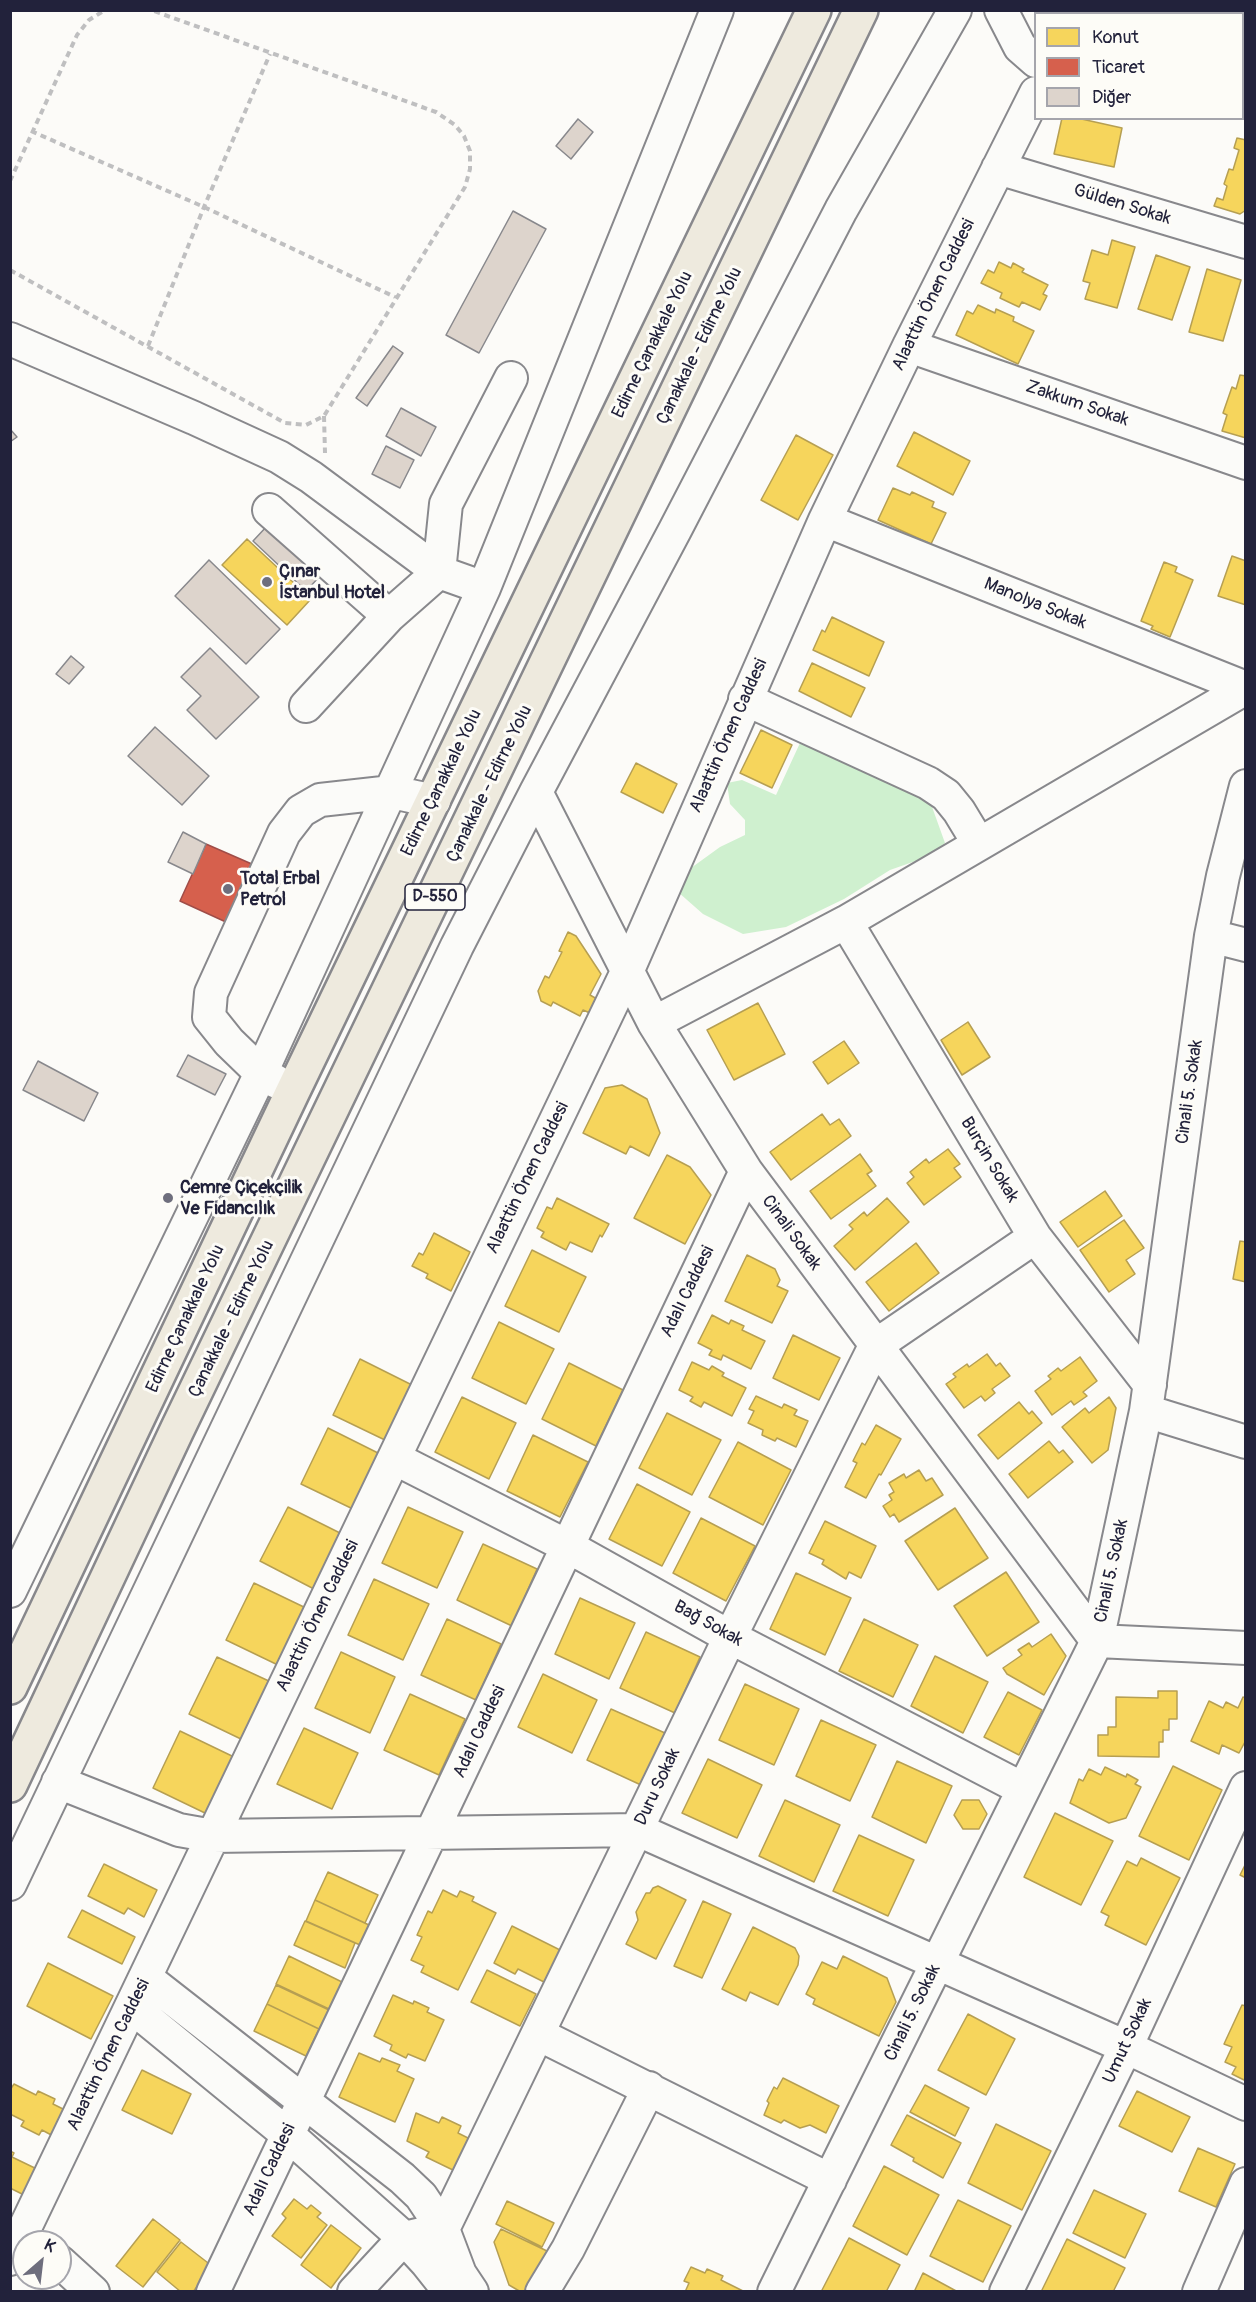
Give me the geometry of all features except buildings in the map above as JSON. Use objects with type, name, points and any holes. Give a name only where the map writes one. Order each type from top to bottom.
[{"type":"highway","name":"Edirne Çanakkale Yolu","points":[[10,1687],[293,1091],[814,10]]},
{"type":"highway","name":"Çanakkale - Edirne Yolu","points":[[10,1785],[177,1430],[861,10]]},
{"type":"street","points":[[10,1591],[261,1073],[484,588],[717,10]]},
{"type":"street","points":[[10,1884],[452,957],[841,210],[955,10]]},
{"type":"street","points":[[1003,12],[1034,20]]},
{"type":"street","points":[[1003,12],[1020,47],[1034,60]]},
{"type":"street","name":"Alaattin Önen Caddesi","points":[[25,2230],[627,972],[825,520],[1034,95]]},
{"type":"street","name":"Gülden Sokak","points":[[998,168],[1245,242]]},
{"type":"street","points":[[10,339],[279,457],[311,477],[440,572],[484,588]]},
{"type":"street","name":"Zakkum Sokak","points":[[909,346],[1245,463]]},
{"type":"street","points":[[306,706],[389,616],[440,572],[446,504],[511,378]]},
{"type":"street","points":[[269,510],[389,616]]},
{"type":"street","name":"Manolya Sokak","points":[[825,520],[1245,688]]},
{"type":"street","points":[[654,1023],[846,922],[1245,688]]},
{"type":"street","points":[[745,699],[928,783],[946,795],[959,811],[979,844]]},
{"type":"street","name":"Cinali 5. Sokak","points":[[774,2292],[1097,1641],[1148,1398],[1211,936],[1245,786]]},
{"type":"street","points":[[293,1091],[261,1073],[209,1017],[211,993],[265,870],[292,820],[310,804],[320,800],[392,792],[434,801]]},
{"type":"street","name":"Cinali Sokak","points":[[536,792],[654,1023],[746,1171],[1097,1641]]},
{"type":"street","name":"Burçin Sokak","points":[[846,922],[1035,1237],[1148,1398]]},
{"type":"street","points":[[1211,936],[1245,945]]},
{"type":"street","name":"Adalı Caddesi","points":[[213,2292],[746,1171]]},
{"type":"street","points":[[875,1346],[1035,1237]]},
{"type":"street","name":"Duru Sokak","points":[[443,2229],[730,1637],[875,1346]]},
{"type":"street","points":[[1148,1398],[1245,1442]]},
{"type":"street","name":"Bağ Sokak","points":[[394,1458],[567,1546],[730,1637],[1023,1788]]},
{"type":"street","points":[[1097,1641],[1245,1648]]},
{"type":"street","points":[[58,1782],[178,1830],[213,1836],[638,1830],[938,1962],[1245,2103]]},
{"type":"street","name":"Umut Sokak","points":[[1006,2292],[1126,2047],[1245,1788]]},
{"type":"street","points":[[146,1978],[402,2178],[421,2196],[443,2229],[460,2274],[472,2292]]},
{"type":"street","points":[[132,2007],[287,2134],[404,2238],[450,2292]]},
{"type":"street","points":[[538,2034],[830,2180]]},
{"type":"street","points":[[542,2292],[568,2249],[649,2088]]},
{"type":"street","points":[[1199,2292],[1245,2184]]},
{"type":"street","points":[[354,2292],[404,2238],[443,2229]]},
{"type":"street","points":[[72,2273],[93,2292]]},
{"type":"path","points":[[10,180],[77,35],[89,20],[105,10]]},
{"type":"path","points":[[10,270],[285,423],[306,424],[324,416],[395,297],[465,187],[470,169],[470,151],[464,136],[455,125],[436,112],[151,10]]},
{"type":"path","points":[[148,346],[204,207],[270,54]]},
{"type":"path","points":[[32,131],[204,207],[395,297]]},
{"type":"green space","points":[[800,743],[845,759],[895,782],[931,804],[945,843],[927,857],[890,870],[844,899],[786,927],[743,934],[703,914],[678,892],[691,868],[720,847],[745,835],[745,820],[730,804],[727,783],[742,780],[776,795]]},
{"type":"place","name":"Çınar İstanbul Hotel","points":[[267,582]]},
{"type":"place","name":"Total Erbal Petrol","points":[[228,889]]},
{"type":"place","name":"Cemre Çiçekçilik Ve Fidancılık","points":[[168,1198]]}]
